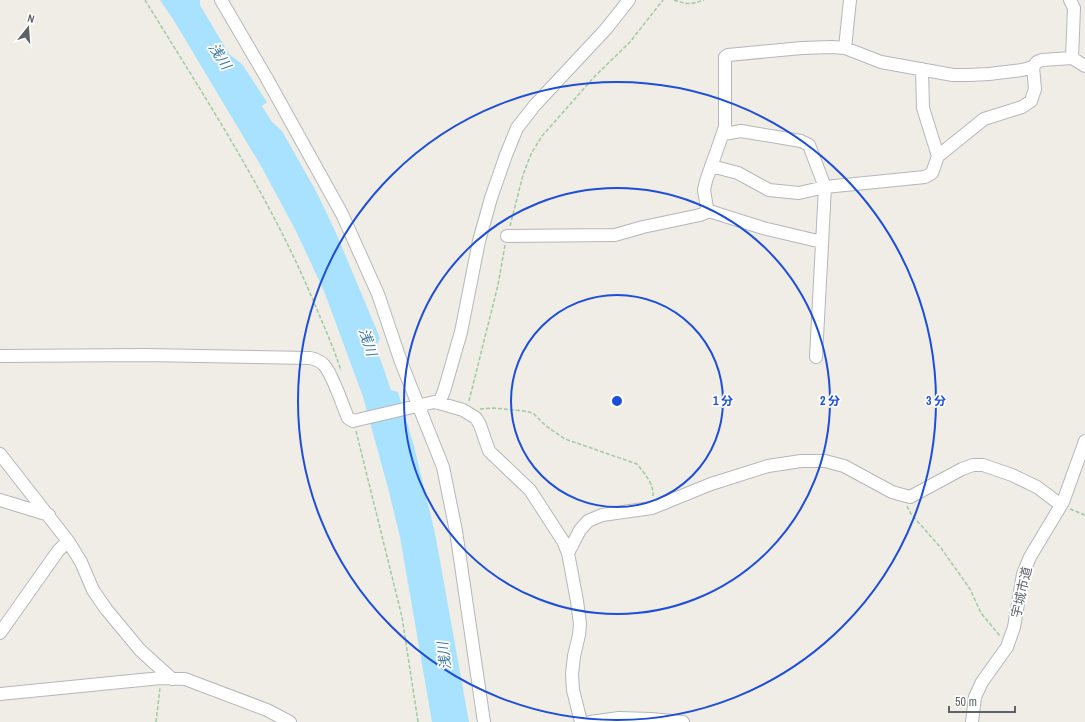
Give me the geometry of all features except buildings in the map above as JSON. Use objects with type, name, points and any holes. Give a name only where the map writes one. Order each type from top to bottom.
[{"type":"street","points":[[222,0],[342,214],[378,294],[416,407],[443,467],[456,531],[484,722]]},
{"type":"street","points":[[439,403],[444,392],[461,332],[479,241],[491,198],[506,154],[517,128],[535,105],[606,29],[629,0]]},
{"type":"street","points":[[845,48],[850,0]]},
{"type":"street","points":[[1070,0],[1074,8],[1072,58]]},
{"type":"street","points":[[507,236],[615,235],[643,227],[700,215],[707,208],[704,190],[711,166],[726,127],[725,57],[728,55],[832,46],[845,48],[881,62],[953,75],[989,74],[1033,67],[1037,62],[1042,60],[1072,58],[1085,66]]},
{"type":"street","points":[[711,166],[738,173],[769,190],[799,193],[824,187],[925,177],[932,173],[938,156],[984,118],[1022,106],[1031,101],[1035,89],[1033,67]]},
{"type":"street","points":[[922,69],[923,108],[938,156]]},
{"type":"street","points":[[724,134],[742,131],[801,141],[809,145],[812,151],[824,187],[816,357]]},
{"type":"street","points":[[706,210],[763,228],[822,242]]},
{"type":"street","points":[[0,356],[145,355],[310,358],[317,360],[325,366],[348,418],[353,420],[416,407],[428,403],[439,403],[468,413],[476,418],[489,451],[530,490],[563,541],[568,553],[580,624],[572,674],[573,690],[581,722]]},
{"type":"street","name":"宇城市道","points":[[972,722],[975,697],[982,682],[1007,647],[1014,627],[1023,574],[1030,557],[1061,505],[1085,441]]},
{"type":"street","points":[[0,454],[68,541],[81,562],[93,590],[106,609],[140,650],[166,678]]},
{"type":"street","points":[[568,553],[580,530],[588,521],[602,516],[652,508],[711,484],[768,466],[801,460],[825,461],[844,466],[892,492],[910,497],[962,469],[974,465],[983,465],[1012,475],[1037,487],[1061,505]]},
{"type":"street","points":[[0,500],[49,515]]},
{"type":"street","points":[[0,633],[58,551],[68,541]]},
{"type":"street","points":[[0,694],[166,678],[185,679],[267,710],[290,722]]},
{"type":"street","points":[[590,722],[618,718],[683,722]]},
{"type":"path","points":[[468,413],[498,285],[507,236],[523,175],[531,154],[542,136],[595,76],[630,42],[663,0]]},
{"type":"path","points":[[674,0],[686,4],[692,4],[704,0]]},
{"type":"path","points":[[468,413],[482,408],[533,413],[546,426],[565,439],[637,464],[644,472],[654,489],[652,508]]},
{"type":"path","points":[[910,497],[907,507],[911,514],[941,548],[970,590],[981,613],[1007,647]]},
{"type":"path","points":[[1061,505],[1085,515]]},
{"type":"path","points":[[156,722],[166,678]]},
{"type":"water","name":"浅川","points":[[160,0],[200,0],[200,5],[229,54],[242,64],[267,102],[262,106],[272,122],[282,131],[317,193],[336,233],[380,338],[376,347],[391,390],[398,392],[414,446],[435,533],[469,722],[432,722],[400,537],[388,488],[363,397],[324,291],[296,231],[261,166],[173,19]]}]
